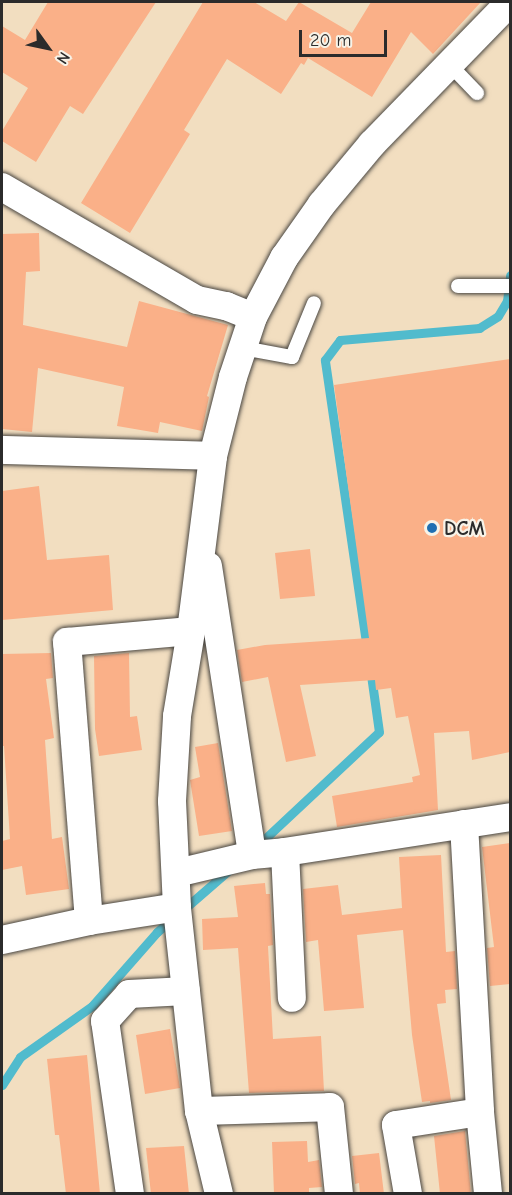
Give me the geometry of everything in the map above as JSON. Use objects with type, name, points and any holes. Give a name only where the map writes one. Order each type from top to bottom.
[{"type":"street","points":[[219,1194],[199,1111],[177,907],[173,780],[177,716],[191,631],[213,456],[233,376],[253,317],[284,258],[322,204],[372,144],[510,2]]},
{"type":"street","points":[[2,187],[197,300],[226,306],[253,317]]},
{"type":"street","points":[[2,450],[213,456]]},
{"type":"street","points":[[203,527],[252,855]]},
{"type":"street","points":[[89,921],[67,642],[191,631]]},
{"type":"street","points":[[177,873],[252,855],[285,852],[510,817]]},
{"type":"street","points":[[464,824],[480,1112],[488,1194]]},
{"type":"street","points":[[285,852],[292,998]]},
{"type":"street","points":[[2,940],[89,921],[177,907]]},
{"type":"street","points":[[130,1194],[105,1021],[129,994],[186,992]]},
{"type":"street","points":[[199,1111],[330,1107],[339,1194]]},
{"type":"street","points":[[408,1194],[396,1125],[480,1112]]},
{"type":"lane","points":[[450,65],[477,93]]},
{"type":"lane","points":[[458,286],[510,285]]},
{"type":"lane","points":[[243,348],[292,357],[314,303]]},
{"type":"building","points":[[48,2],[156,2],[83,114],[70,106],[36,162],[2,141],[2,131],[28,88],[2,72],[2,26],[25,40]]},
{"type":"building","points":[[203,2],[254,2],[286,21],[299,2],[352,33],[371,2],[481,2],[433,54],[411,32],[372,97],[308,58],[304,65],[301,63],[281,94],[227,59],[184,130],[190,134],[130,233],[81,203]]},
{"type":"building","points":[[39,233],[40,271],[26,272],[23,325],[127,347],[139,301],[228,325],[207,396],[209,397],[202,431],[160,422],[158,433],[117,426],[124,387],[38,368],[32,432],[2,429],[2,234]]},
{"type":"building","name":"DCM","points":[[510,359],[510,752],[472,760],[469,731],[434,733],[438,810],[337,827],[332,796],[413,782],[412,777],[420,775],[408,716],[396,718],[391,688],[376,690],[375,680],[300,685],[316,756],[286,762],[268,677],[242,682],[237,650],[265,645],[369,638],[334,385]]},
{"type":"building","points":[[39,486],[47,560],[109,555],[113,610],[2,620],[2,491]]},
{"type":"building","points":[[310,549],[315,596],[280,599],[275,553]]},
{"type":"building","points":[[51,653],[53,678],[46,679],[54,738],[45,740],[52,839],[62,837],[69,889],[26,895],[22,866],[2,870],[2,841],[10,839],[4,746],[2,746],[2,654]]},
{"type":"building","points":[[129,653],[130,717],[137,716],[142,750],[99,756],[95,729],[94,656]]},
{"type":"building","points":[[218,743],[232,831],[199,836],[190,780],[200,777],[195,747]]},
{"type":"building","points":[[510,843],[510,984],[490,986],[487,948],[494,947],[482,847]]},
{"type":"building","points":[[441,855],[446,952],[455,951],[457,989],[445,990],[446,1003],[437,1004],[451,1100],[430,1103],[430,1101],[422,1102],[412,1035],[403,930],[357,935],[364,1008],[324,1011],[318,940],[306,942],[303,889],[338,885],[342,915],[402,908],[399,857]]},
{"type":"building","points":[[265,883],[266,894],[270,894],[273,945],[268,946],[273,1039],[321,1036],[324,1091],[249,1093],[238,948],[203,950],[202,919],[238,917],[234,886]]},
{"type":"building","points":[[170,1029],[180,1088],[145,1094],[136,1035]]},
{"type":"building","points":[[87,1055],[100,1194],[66,1194],[59,1135],[55,1135],[47,1059]]},
{"type":"building","points":[[465,1131],[471,1194],[440,1194],[434,1136]]},
{"type":"building","points":[[307,1141],[308,1162],[319,1160],[322,1187],[309,1188],[309,1194],[274,1194],[272,1142]]},
{"type":"building","points":[[184,1146],[189,1194],[151,1194],[146,1148]]},
{"type":"building","points":[[379,1153],[384,1194],[360,1194],[359,1183],[355,1184],[352,1156]]},
{"type":"waterway","points":[[367,649],[325,360],[340,340],[479,328],[498,316],[507,301],[510,275]]},
{"type":"waterway","points":[[256,847],[379,732],[370,668]]},
{"type":"waterway","points":[[184,909],[230,869]]},
{"type":"waterway","points":[[2,1085],[20,1057],[92,1006],[157,932],[173,918]]},
{"type":"place","name":"DCM","points":[[432,528]]}]
